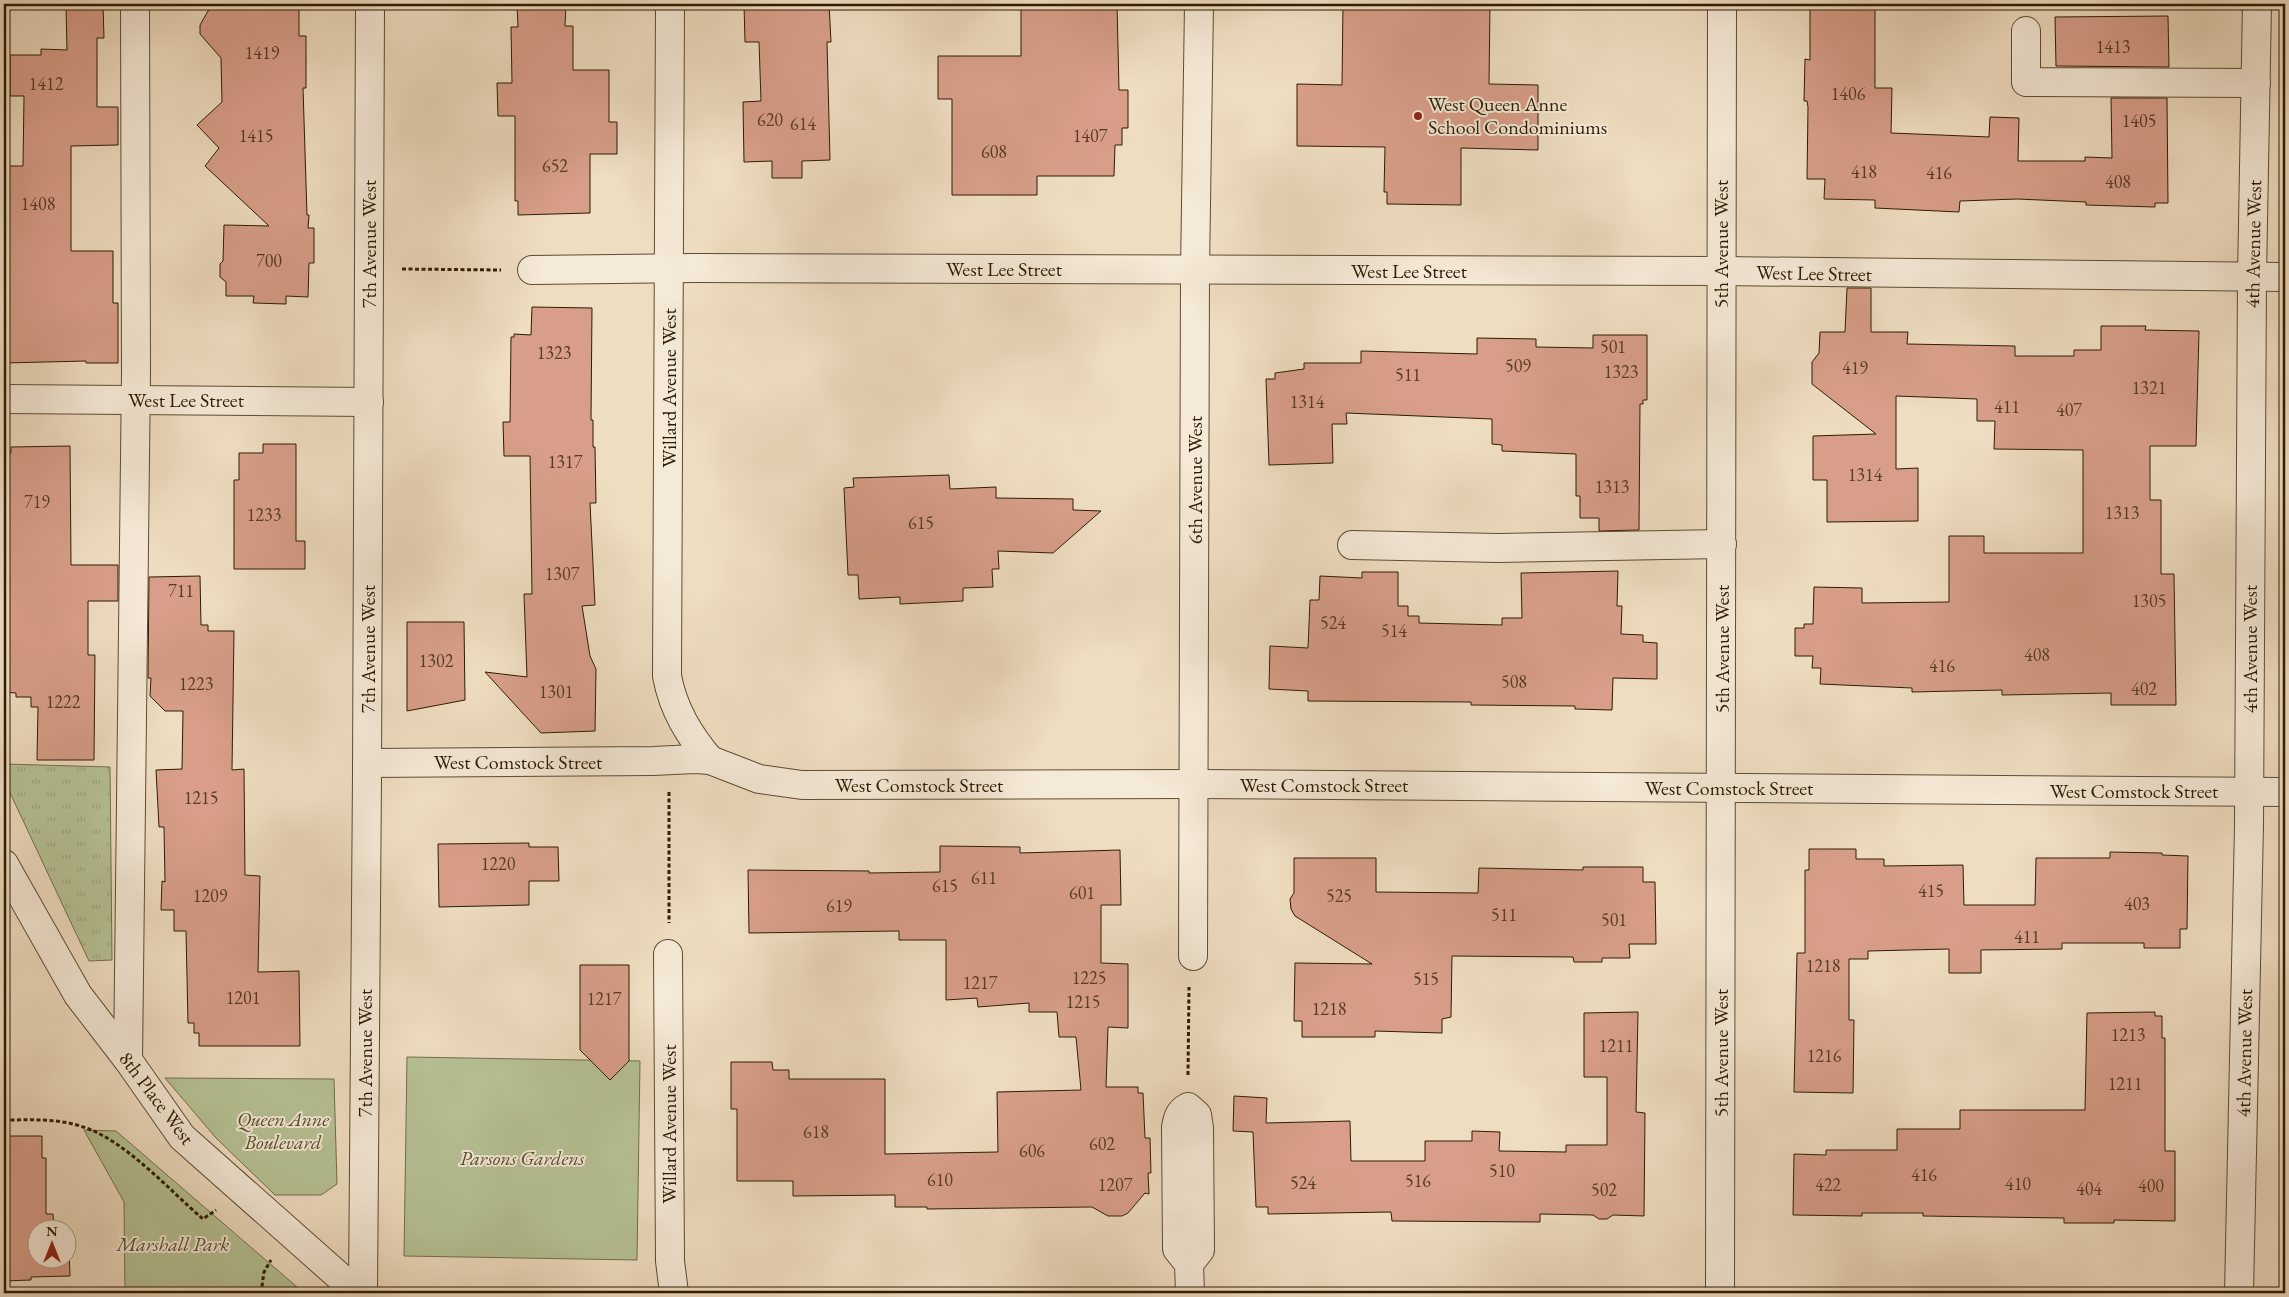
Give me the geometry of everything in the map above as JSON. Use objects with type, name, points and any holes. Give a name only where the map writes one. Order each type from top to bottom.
[{"type":"street","points":[[128,1060],[135,400],[135,4]]},
{"type":"street","name":"7th Avenue West","points":[[363,1293],[370,4]]},
{"type":"street","name":"Willard Avenue West","points":[[670,4],[667,676],[671,698],[693,739],[710,760]]},
{"type":"street","name":"6th Avenue West","points":[[1193,956],[1195,271],[1199,4]]},
{"type":"street","name":"5th Avenue West","points":[[1720,1293],[1722,4]]},
{"type":"street","name":"4th Avenue West","points":[[2239,1293],[2249,792],[2252,277],[2257,4]]},
{"type":"street","points":[[2026,31],[2026,82],[2256,83]]},
{"type":"street","name":"West Lee Street","points":[[532,270],[670,268],[1195,271],[1721,271],[2285,277]]},
{"type":"street","name":"West Lee Street","points":[[4,399],[368,402]]},
{"type":"street","points":[[1352,545],[1498,548],[1722,544]]},
{"type":"street","name":"West Comstock Street","points":[[367,763],[654,762],[695,758],[710,760],[759,779],[802,785],[1194,784],[2285,792]]},
{"type":"street","name":"8th Place West","points":[[4,864],[78,995],[128,1060],[182,1137],[358,1293]]},
{"type":"street","name":"Willard Avenue West","points":[[669,942],[670,1261],[674,1293]]},
{"type":"street","points":[[1188,1264],[1190,1293]]},
{"type":"path","points":[[399,269],[505,270]]},
{"type":"path","points":[[669,788],[669,942]]},
{"type":"path","points":[[1188,1082],[1189,986]]},
{"type":"path","points":[[4,1120],[51,1120],[82,1126],[113,1139],[203,1219],[216,1210]]},
{"type":"path","points":[[261,1293],[264,1272],[272,1257]]},
{"type":"green space","points":[[4,764],[110,767],[112,960],[89,961],[4,780]]},
{"type":"green space","name":"Parsons Gardens","points":[[407,1057],[640,1061],[637,1260],[404,1256]]},
{"type":"green space","name":"Queen Anne Boulevard","points":[[165,1078],[334,1079],[337,1184],[321,1195],[275,1195],[216,1138]]},
{"type":"green space","name":"Marshall Park","points":[[84,1130],[116,1131],[304,1293],[125,1293],[124,1202]]},
{"type":"building","points":[[212,4],[299,4],[299,36],[306,36],[306,88],[303,88],[307,215],[309,215],[308,228],[314,228],[314,263],[309,263],[308,297],[286,296],[286,304],[253,303],[254,296],[226,296],[226,282],[220,277],[220,264],[223,261],[224,225],[269,226],[205,166],[219,148],[197,125],[222,102],[221,58],[200,34],[200,25]]},
{"type":"building","points":[[517,4],[566,4],[565,26],[573,26],[573,70],[609,70],[609,122],[617,122],[617,154],[590,154],[590,213],[518,215],[518,201],[515,201],[515,116],[498,116],[497,83],[512,83],[511,27],[518,27]]},
{"type":"building","points":[[744,4],[829,4],[831,42],[827,42],[830,160],[802,161],[802,178],[772,178],[772,161],[744,162],[743,102],[761,101],[759,42],[745,42]]},
{"type":"building","points":[[1021,4],[1117,4],[1119,90],[1128,90],[1128,128],[1122,128],[1122,145],[1115,145],[1114,176],[1037,176],[1037,195],[952,195],[952,99],[938,99],[938,56],[1021,56]]},
{"type":"building","name":"West Queen Anne School Condominiums","points":[[1343,4],[1490,4],[1489,84],[1538,85],[1538,150],[1461,148],[1461,205],[1387,204],[1387,192],[1384,192],[1385,147],[1297,146],[1297,84],[1342,85]]},
{"type":"building","points":[[1810,4],[1875,4],[1875,88],[1892,88],[1891,133],[1989,137],[1990,117],[2019,118],[2018,161],[2085,161],[2085,157],[2112,158],[2111,98],[2167,98],[2168,203],[2155,203],[2155,207],[2086,205],[2086,202],[2017,199],[1960,201],[1959,212],[1875,208],[1875,200],[1824,199],[1825,179],[1807,179],[1808,107],[1807,101],[1804,101],[1805,59],[1810,60]]},
{"type":"building","points":[[103,5],[104,38],[97,38],[97,107],[118,107],[118,145],[71,146],[71,251],[113,251],[113,303],[118,303],[118,363],[86,363],[86,361],[4,363],[4,166],[23,166],[24,96],[10,96],[10,55],[41,55],[41,49],[67,50],[66,6]]},
{"type":"building","points":[[2168,16],[2169,67],[2056,66],[2055,17]]},
{"type":"building","points":[[1847,288],[1871,288],[1871,332],[1908,332],[1907,344],[2015,346],[2015,356],[2074,356],[2074,350],[2101,350],[2101,326],[2146,326],[2145,330],[2199,331],[2196,446],[2150,446],[2150,500],[2161,500],[2161,574],[2174,574],[2176,705],[2111,705],[2111,693],[2002,695],[2002,690],[1912,692],[1912,688],[1820,684],[1821,668],[1812,668],[1813,656],[1795,656],[1795,628],[1804,628],[1804,624],[1813,624],[1814,587],[1862,588],[1862,603],[1949,602],[1949,536],[1984,536],[1984,553],[2083,553],[2083,450],[1994,449],[1995,421],[1977,421],[1977,399],[1896,396],[1896,469],[1918,468],[1918,521],[1827,522],[1827,480],[1813,480],[1813,436],[1876,434],[1812,384],[1812,362],[1819,353],[1820,332],[1845,332]]},
{"type":"building","points":[[532,307],[592,308],[591,420],[593,420],[593,447],[595,447],[596,503],[590,503],[595,605],[582,606],[590,656],[596,669],[595,731],[541,733],[485,672],[527,677],[524,594],[532,594],[530,456],[504,456],[503,422],[510,422],[511,337],[514,337],[514,334],[531,335]]},
{"type":"building","points":[[1593,335],[1647,335],[1647,400],[1643,400],[1643,404],[1640,404],[1639,530],[1599,531],[1599,518],[1580,518],[1580,496],[1576,496],[1576,454],[1502,451],[1502,445],[1492,444],[1492,419],[1346,413],[1347,424],[1332,424],[1333,463],[1269,465],[1266,379],[1275,379],[1275,373],[1304,369],[1304,363],[1361,363],[1361,351],[1477,354],[1477,338],[1536,339],[1536,347],[1593,348]]},
{"type":"building","points":[[263,444],[296,444],[296,541],[305,541],[305,569],[234,569],[234,480],[239,480],[239,453],[263,453]]},
{"type":"building","points":[[70,446],[71,565],[118,565],[118,601],[88,601],[88,655],[95,655],[94,760],[37,760],[38,707],[31,707],[31,697],[16,697],[16,693],[4,692],[4,453],[11,453],[11,447]]},
{"type":"building","points":[[949,475],[950,489],[996,487],[996,498],[1073,499],[1073,510],[1101,511],[1053,553],[998,551],[999,569],[992,569],[993,587],[963,588],[963,601],[900,604],[900,597],[859,599],[858,575],[848,575],[844,488],[854,487],[853,478]]},
{"type":"building","points":[[1618,571],[1617,606],[1622,606],[1621,634],[1643,635],[1643,642],[1657,643],[1657,679],[1613,678],[1612,710],[1575,709],[1575,706],[1471,705],[1471,702],[1308,701],[1308,691],[1269,689],[1270,646],[1308,648],[1310,600],[1319,600],[1320,576],[1362,578],[1362,572],[1398,572],[1398,606],[1408,606],[1408,616],[1419,616],[1419,623],[1502,625],[1502,618],[1522,618],[1521,573]]},
{"type":"building","points":[[200,576],[201,625],[208,625],[208,631],[234,631],[232,770],[244,769],[245,875],[260,876],[258,972],[299,971],[300,1046],[199,1046],[199,1033],[194,1033],[194,1023],[188,1023],[186,931],[174,931],[174,910],[161,910],[162,881],[165,882],[164,827],[159,827],[156,770],[182,769],[183,711],[165,711],[150,696],[151,678],[148,678],[149,577]]},
{"type":"building","points":[[407,622],[464,622],[465,700],[407,711]]},
{"type":"building","points":[[529,843],[529,847],[558,847],[559,881],[529,881],[529,905],[439,907],[438,844]]},
{"type":"building","points":[[940,846],[1020,847],[1020,853],[1120,850],[1121,905],[1101,905],[1101,963],[1128,964],[1128,1028],[1108,1027],[1106,1087],[1138,1087],[1138,1093],[1143,1093],[1145,1138],[1150,1138],[1151,1173],[1148,1173],[1149,1194],[1145,1193],[1128,1213],[1122,1216],[1108,1216],[1092,1207],[927,1209],[927,1207],[895,1207],[895,1195],[793,1196],[793,1181],[737,1181],[737,1109],[731,1109],[731,1062],[772,1062],[773,1070],[789,1070],[789,1079],[885,1079],[885,1154],[998,1152],[997,1092],[1081,1090],[1076,1037],[1059,1037],[1057,1012],[1029,1012],[1029,1003],[978,1007],[977,998],[946,1000],[946,940],[899,940],[899,931],[749,933],[748,870],[869,871],[869,873],[940,872]]},
{"type":"building","points":[[1809,849],[1856,849],[1856,859],[1884,859],[1884,866],[1963,865],[1964,905],[2035,905],[2036,858],[2110,858],[2110,852],[2162,853],[2162,855],[2188,856],[2187,929],[2180,929],[2180,948],[2144,948],[2144,943],[2062,943],[2062,949],[1981,950],[1981,973],[1949,973],[1949,949],[1868,951],[1868,959],[1849,959],[1849,1020],[1854,1020],[1853,1093],[1794,1092],[1797,953],[1805,953],[1805,870],[1809,870]]},
{"type":"building","points":[[1294,858],[1376,858],[1376,892],[1478,893],[1479,868],[1583,870],[1583,867],[1643,867],[1643,882],[1655,882],[1656,944],[1629,944],[1630,958],[1602,958],[1602,962],[1574,962],[1573,957],[1452,956],[1451,1017],[1442,1019],[1442,1033],[1375,1031],[1375,1037],[1302,1037],[1302,1021],[1294,1021],[1295,963],[1372,964],[1295,916],[1291,909],[1290,899],[1294,893]]},
{"type":"building","points":[[580,965],[629,965],[629,1061],[610,1080],[580,1050]]},
{"type":"building","points":[[1638,1012],[1636,1112],[1645,1113],[1644,1216],[1613,1215],[1607,1219],[1599,1219],[1593,1215],[1540,1214],[1540,1222],[1392,1221],[1391,1212],[1268,1214],[1268,1207],[1256,1207],[1253,1132],[1233,1131],[1234,1096],[1267,1098],[1266,1123],[1350,1121],[1351,1161],[1425,1161],[1425,1141],[1472,1141],[1472,1131],[1500,1132],[1499,1151],[1566,1152],[1566,1145],[1607,1145],[1607,1077],[1584,1077],[1584,1013]]},
{"type":"building","points":[[2155,1012],[2155,1016],[2162,1016],[2162,1038],[2165,1038],[2165,1151],[2175,1151],[2175,1221],[2114,1220],[2114,1223],[2064,1223],[2064,1218],[1923,1216],[1923,1213],[1862,1213],[1862,1216],[1793,1215],[1794,1154],[1826,1155],[1826,1150],[1897,1150],[1897,1129],[1960,1129],[1960,1110],[2085,1110],[2087,1013]]},
{"type":"building","points":[[4,1136],[42,1136],[42,1158],[46,1158],[46,1214],[53,1214],[53,1220],[28,1220],[28,1270],[70,1270],[70,1276],[31,1277],[31,1280],[4,1281]]},
{"type":"place","name":"West Queen Anne School Condominiums","points":[[1418,116]]}]
